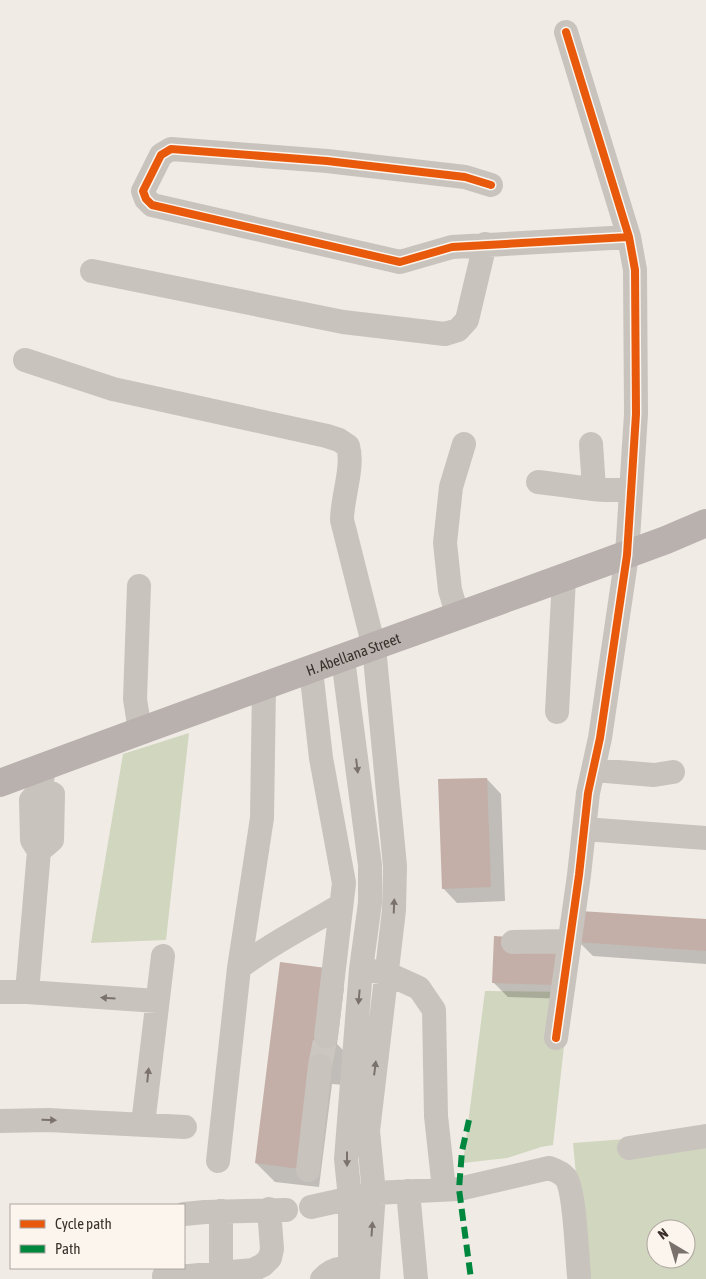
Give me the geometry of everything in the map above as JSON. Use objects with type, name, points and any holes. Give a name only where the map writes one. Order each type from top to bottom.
[{"type":"main road","name":"H. Abellana Street","points":[[0,784],[42,778],[140,731],[627,555],[706,523]]},
{"type":"street","points":[[556,1038],[588,793],[594,770],[627,555],[636,404],[635,270],[629,237],[566,32]]},
{"type":"street","points":[[491,185],[465,177],[328,161],[171,149],[161,155],[143,191],[146,199],[152,205],[400,262],[452,247],[629,237]]},
{"type":"street","points":[[92,271],[343,322],[445,334],[458,330],[468,320],[485,244]]},
{"type":"street","points":[[25,360],[113,389],[327,436],[339,440],[348,446],[350,455],[342,520],[374,647],[395,866],[394,910],[368,1131],[374,1193],[362,1275]]},
{"type":"street","points":[[458,617],[450,590],[445,543],[451,487],[464,444]]},
{"type":"street","points":[[591,444],[594,488]]},
{"type":"street","points":[[538,482],[594,488],[630,489]]},
{"type":"street","points":[[557,712],[564,578]]},
{"type":"street","points":[[139,586],[135,699],[140,731]]},
{"type":"street","points":[[343,659],[370,865],[370,904],[361,969],[346,1159],[362,1275]]},
{"type":"street","points":[[311,670],[321,758],[344,883],[326,1036]]},
{"type":"street","points":[[218,1162],[239,968],[262,818],[264,687]]},
{"type":"street","points":[[354,740],[383,738]]},
{"type":"street","points":[[594,770],[654,775],[673,772]]},
{"type":"street","points":[[27,992],[39,851],[52,840],[53,794],[42,778]]},
{"type":"street","points":[[584,829],[706,838]]},
{"type":"street","points":[[239,968],[279,940],[313,922],[341,904]]},
{"type":"street","points":[[513,942],[570,941]]},
{"type":"street","points":[[143,1124],[163,956]]},
{"type":"street","points":[[361,969],[386,972],[419,988],[434,1010],[436,1116],[444,1190]]},
{"type":"street","points":[[0,992],[27,992],[157,1001]]},
{"type":"street","points":[[308,1170],[320,1066]]},
{"type":"street","points":[[0,1121],[48,1120],[185,1127]]},
{"type":"street","points":[[630,1148],[706,1136]]},
{"type":"street","points":[[311,1207],[374,1193],[459,1189],[549,1168],[562,1174],[569,1184],[579,1276]]},
{"type":"street","points":[[408,1191],[416,1279]]},
{"type":"street","points":[[164,1274],[189,1276],[253,1270],[263,1265],[270,1258],[277,1210],[185,1214]]},
{"type":"street","points":[[221,1211],[221,1272]]},
{"type":"street","points":[[322,1279],[334,1270],[362,1275]]},
{"type":"green space","points":[[189,733],[166,940],[91,943],[123,754]]},
{"type":"green space","points":[[485,991],[570,992],[553,1145],[507,1158],[463,1163]]},
{"type":"green space","points":[[706,1133],[706,1279],[586,1279],[573,1143]]},
{"type":"building","points":[[487,778],[491,887],[442,889],[438,779]]},
{"type":"building","points":[[580,911],[706,919],[706,951],[577,942]]},
{"type":"building","points":[[494,936],[511,937],[557,947],[555,985],[492,983]]},
{"type":"building","points":[[280,962],[326,968],[331,1037],[327,1067],[300,1169],[255,1163]]},
{"type":"tunnel","points":[[320,1066],[326,1036]]},
{"type":"marked path","points":[[469,1120],[462,1151],[459,1189],[471,1279]]},
{"type":"cycle path","points":[[556,1038],[579,875],[588,793],[600,738],[627,555],[636,414],[635,270],[629,237],[566,32]]},
{"type":"cycle path","points":[[491,185],[465,177],[327,161],[171,149],[161,155],[143,191],[146,199],[152,205],[400,262],[452,247],[629,237]]}]
